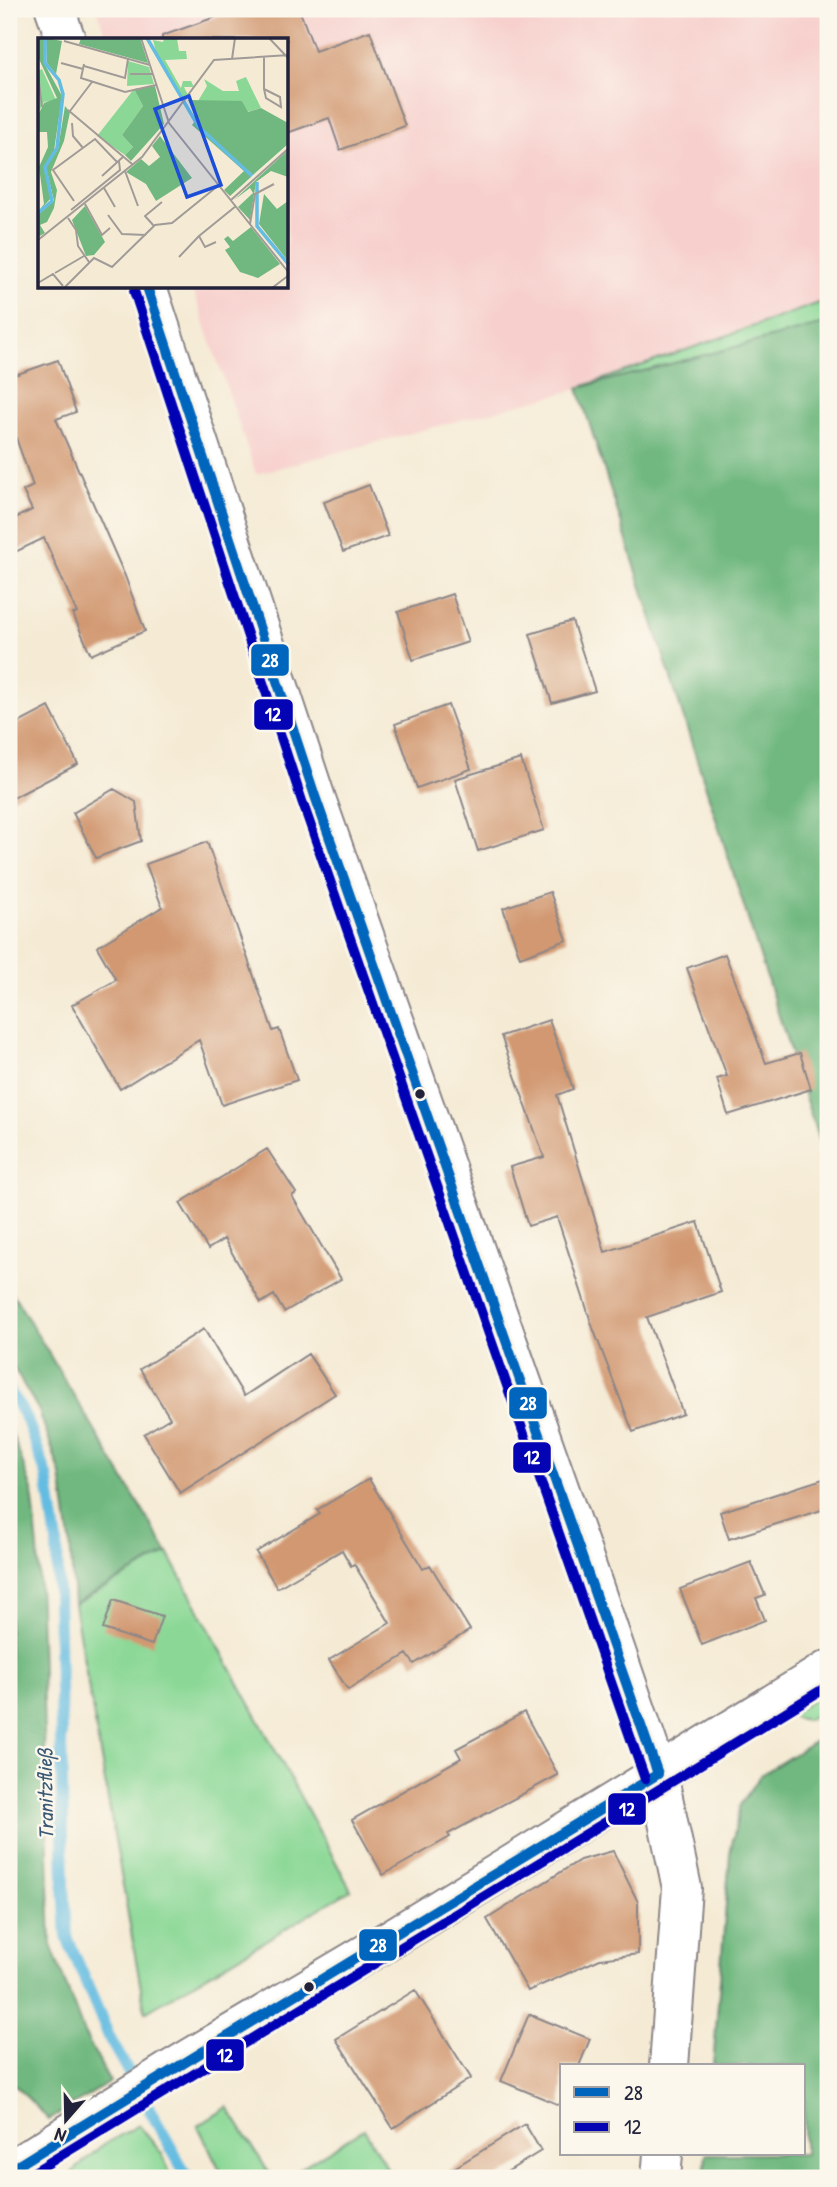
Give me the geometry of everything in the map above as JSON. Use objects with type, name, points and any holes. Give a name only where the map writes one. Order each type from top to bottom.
[{"type":"street","points":[[148,289],[315,796],[658,1774],[682,1888],[669,2064]]},
{"type":"street","points":[[9,2171],[169,2070],[391,1939],[828,1670]]},
{"type":"street","points":[[661,2178],[663,2156]]},
{"type":"shaded area","points":[[97,9],[828,9],[828,323],[256,474],[193,289],[289,289],[289,38],[106,38]]},
{"type":"green space","points":[[828,300],[828,323],[578,388]]},
{"type":"green space","points":[[828,323],[828,1169],[578,388]]},
{"type":"green space","points":[[9,1287],[168,1553],[74,1604],[70,1541],[61,1475],[39,1411],[9,1360]]},
{"type":"green space","points":[[9,1425],[32,1490],[38,1548],[51,1945],[84,2033],[110,2082],[49,2120],[17,2087],[9,2083]]},
{"type":"green space","points":[[168,1553],[351,1890],[145,2012],[74,1604]]},
{"type":"green space","points":[[828,1691],[828,1706],[807,1720],[795,1718],[791,1714]]},
{"type":"green space","points":[[828,1733],[828,2178],[704,2178],[706,2156],[806,2156],[806,2064],[713,2064],[730,1854],[740,1805],[761,1775]]},
{"type":"green space","points":[[228,2107],[272,2178],[224,2178],[198,2126]]},
{"type":"green space","points":[[139,2125],[162,2154],[172,2178],[66,2178],[101,2146]]},
{"type":"green space","points":[[364,2129],[393,2178],[284,2178]]},
{"type":"building","points":[[238,9],[299,9],[315,51],[370,31],[405,126],[340,150],[329,118],[289,132],[289,38],[162,36]]},
{"type":"building","points":[[58,360],[76,412],[56,419],[125,576],[145,631],[91,655],[73,614],[77,613],[44,538],[9,555],[9,521],[32,510],[23,491],[33,486],[9,418],[9,377]]},
{"type":"building","points":[[369,485],[388,536],[343,552],[324,502]]},
{"type":"building","points":[[452,594],[468,642],[413,660],[398,612]]},
{"type":"building","points":[[572,621],[595,691],[552,703],[530,634]]},
{"type":"building","points":[[448,705],[471,769],[417,788],[395,724]]},
{"type":"building","points":[[49,707],[78,764],[9,800],[9,728]]},
{"type":"building","points":[[521,759],[544,830],[478,851],[455,779]]},
{"type":"building","points":[[114,789],[136,802],[141,841],[96,858],[73,813]]},
{"type":"building","points":[[207,842],[273,1031],[279,1029],[297,1080],[222,1105],[199,1040],[120,1089],[72,1005],[116,980],[97,947],[162,907],[146,864]]},
{"type":"building","points":[[550,892],[567,940],[520,957],[503,908]]},
{"type":"building","points":[[725,954],[766,1063],[800,1053],[811,1089],[728,1115],[717,1079],[727,1076],[687,968]]},
{"type":"building","points":[[549,1020],[573,1089],[557,1095],[605,1252],[698,1222],[721,1292],[647,1317],[683,1414],[633,1432],[593,1328],[557,1217],[528,1226],[510,1167],[544,1157],[501,1036]]},
{"type":"building","points":[[267,1149],[296,1193],[292,1196],[341,1279],[284,1312],[274,1295],[261,1303],[224,1239],[208,1249],[180,1203]]},
{"type":"building","points":[[204,1329],[244,1396],[308,1354],[335,1394],[180,1493],[144,1434],[170,1418],[140,1369]]},
{"type":"building","points":[[369,1479],[423,1569],[430,1565],[470,1630],[414,1664],[407,1654],[348,1690],[329,1660],[390,1623],[354,1564],[351,1566],[342,1550],[277,1588],[256,1552],[320,1514],[317,1510]]},
{"type":"building","points":[[823,1479],[828,1495],[828,1508],[729,1539],[720,1512]]},
{"type":"building","points":[[751,1562],[765,1595],[756,1598],[765,1620],[702,1645],[680,1589]]},
{"type":"building","points":[[113,1600],[162,1616],[152,1645],[103,1629]]},
{"type":"building","points":[[524,1712],[558,1775],[448,1834],[450,1837],[383,1875],[352,1820],[461,1758],[456,1749]]},
{"type":"building","points":[[613,1851],[638,1902],[638,1954],[600,1959],[528,1991],[487,1919],[580,1860]]},
{"type":"building","points":[[415,1990],[471,2078],[393,2128],[336,2039]]},
{"type":"building","points":[[529,2014],[590,2039],[580,2064],[560,2064],[560,2105],[501,2081]]},
{"type":"building","points":[[525,2124],[541,2151],[497,2178],[438,2178]]},
{"type":"waterway","name":"Tranitzfließ","points":[[9,1390],[27,1420],[47,1476],[57,1542],[67,1937],[110,2039],[188,2178]]},
{"type":"transit line","name":"28","points":[[148,289],[315,796],[658,1774]]},
{"type":"transit line","name":"12","points":[[134,291],[302,801],[645,1779]]},
{"type":"transit line","name":"12","points":[[24,2178],[828,1686]]},
{"type":"transit line","name":"28","points":[[9,2171],[658,1774]]}]
